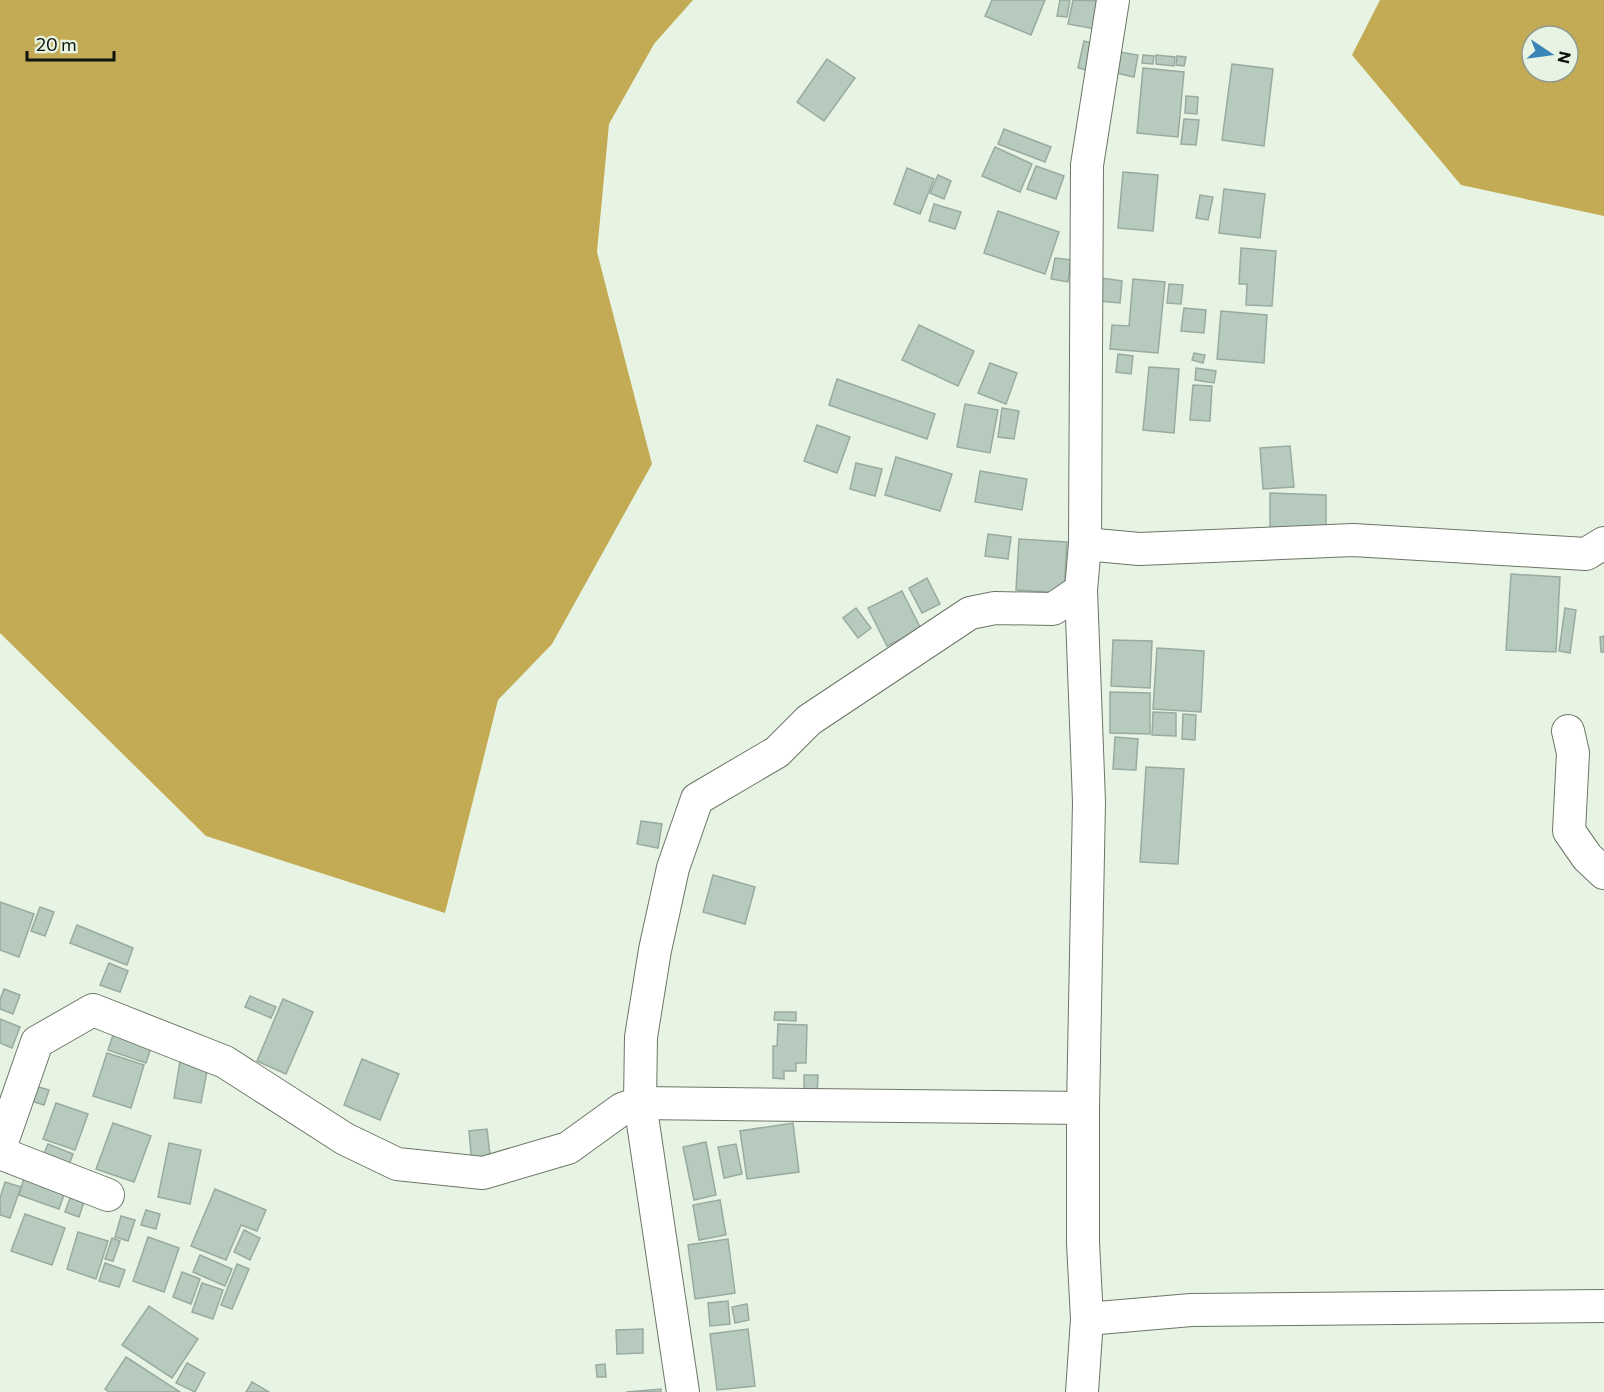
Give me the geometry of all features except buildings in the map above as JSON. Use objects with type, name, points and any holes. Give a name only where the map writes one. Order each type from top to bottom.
[{"type":"street","points":[[1082,1392],[1087,1319],[1083,1243],[1083,1108],[1089,802],[1081,590],[1085,544],[1087,165],[1113,0]]},
{"type":"street","points":[[1085,544],[1139,549],[1353,540],[1586,554],[1604,543]]},
{"type":"street","points":[[682,1392],[640,1103],[640,1037],[655,950],[673,868],[697,799],[777,752],[809,720],[970,613],[995,608],[1053,609],[1081,590]]},
{"type":"street","points":[[1568,731],[1573,753],[1569,831],[1587,857],[1604,873]]},
{"type":"street","points":[[0,1148],[37,1042],[93,1010],[225,1062],[345,1139],[397,1164],[483,1173],[568,1148],[622,1109],[640,1103],[1083,1108]]},
{"type":"street","points":[[0,1153],[108,1195]]},
{"type":"street","points":[[1087,1319],[1191,1310],[1604,1306]]},
{"type":"shaded area","points":[[0,0],[693,0],[654,44],[609,124],[597,252],[652,464],[552,644],[498,700],[445,913],[206,836],[0,633]]},
{"type":"shaded area","points":[[1380,0],[1604,0],[1604,216],[1461,185],[1352,55]]}]
